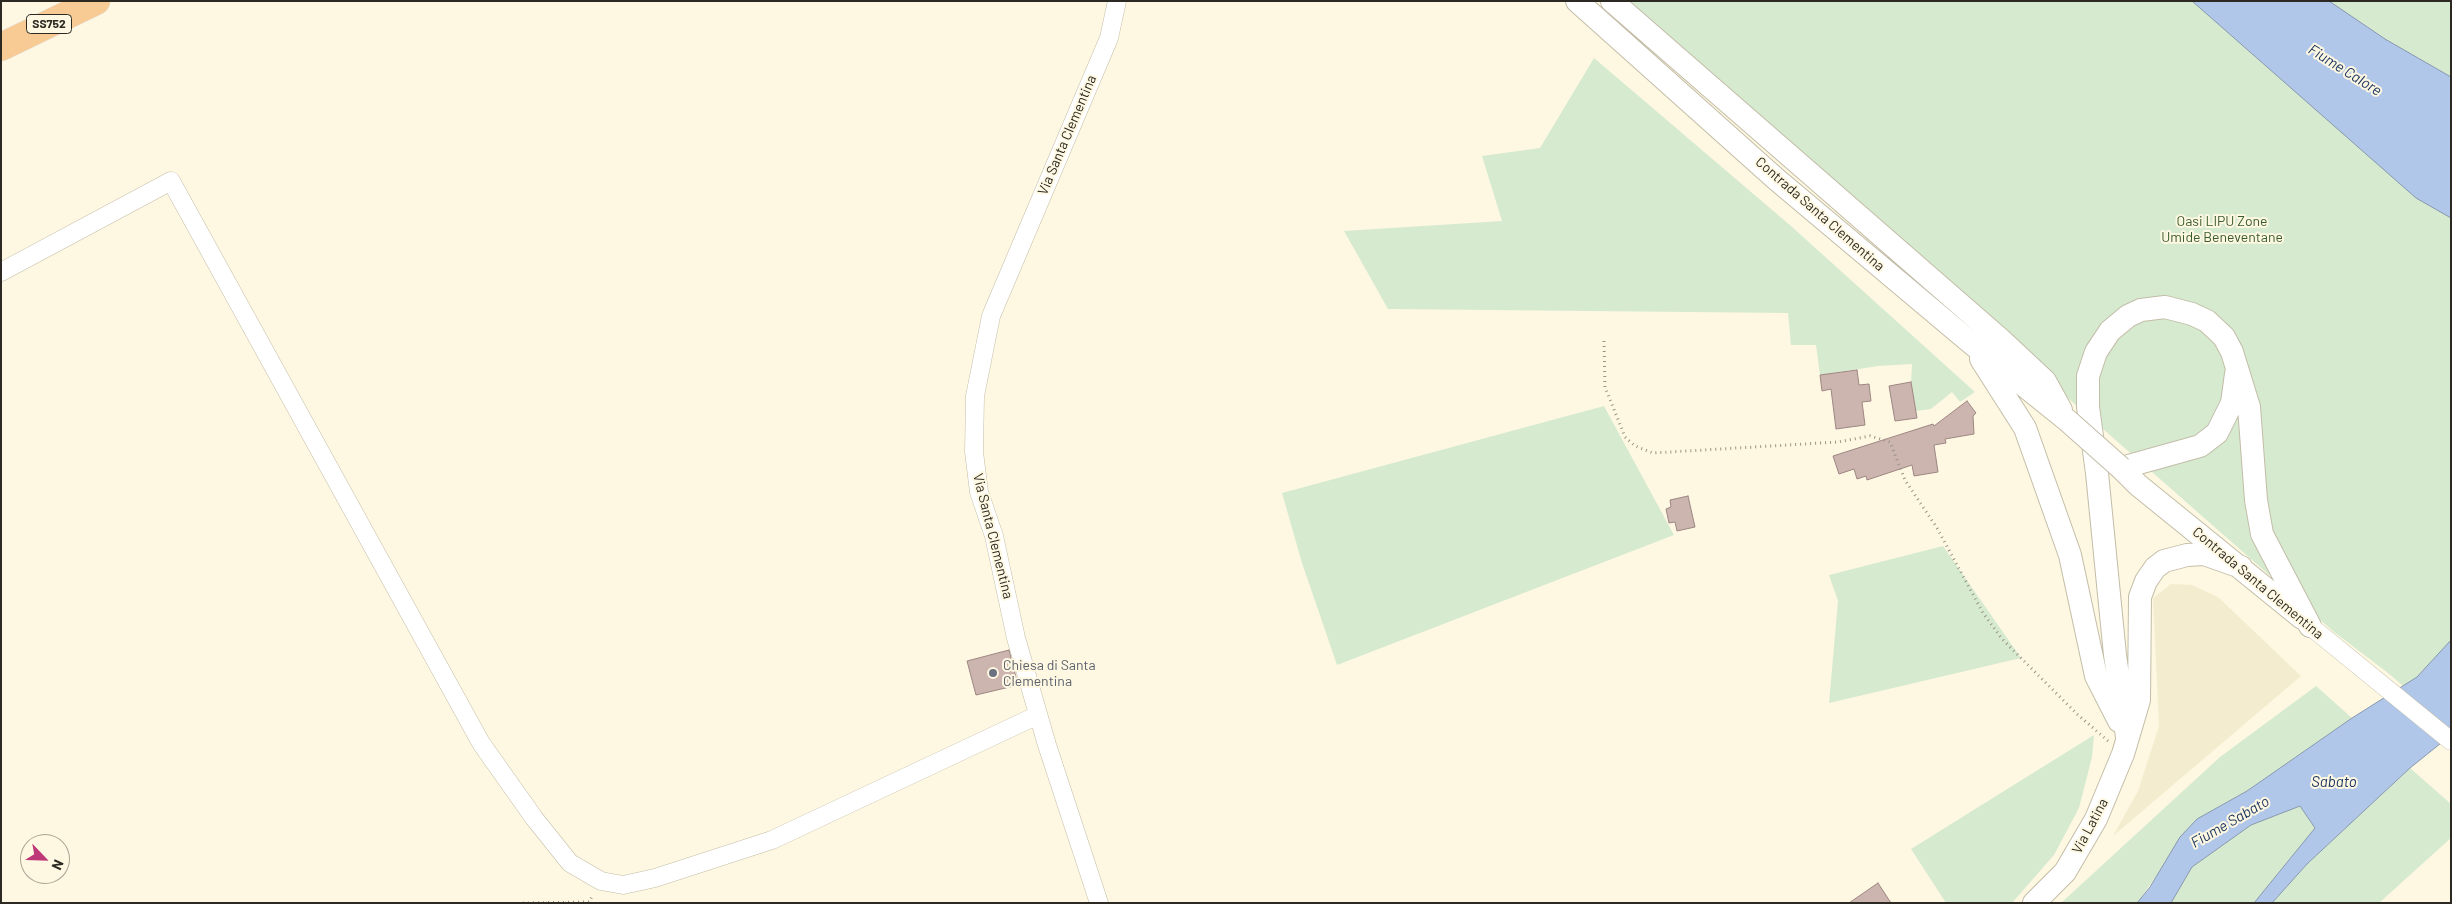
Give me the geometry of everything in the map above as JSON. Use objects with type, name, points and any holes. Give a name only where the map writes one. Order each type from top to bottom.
[{"type":"highway","name":"SS752","points":[[1,47],[96,1]]},
{"type":"street","name":"Via Santa Clementina","points":[[1100,903],[1090,880],[1038,715],[1016,638],[994,536],[979,492],[974,452],[975,396],[991,316],[1109,38],[1117,1]]},
{"type":"street","name":"Contrada Santa Clementina","points":[[1577,1],[1776,178],[1970,342],[2068,421],[2138,485],[2241,567],[2451,741]]},
{"type":"street","name":"Contrada Santa Clementina","points":[[1612,1],[2000,339],[2045,381],[2068,421]]},
{"type":"street","points":[[1,272],[171,181],[481,743],[534,818],[570,863],[601,881],[623,885],[655,878],[772,840],[1038,715]]},
{"type":"street","points":[[2125,746],[2097,472],[2088,407],[2088,376],[2096,352],[2110,331],[2128,316],[2141,310],[2165,307],[2192,314],[2207,321],[2224,338],[2232,352],[2249,407],[2256,500],[2262,534],[2310,626]]},
{"type":"street","points":[[1970,342],[2025,428],[2070,555],[2096,676],[2125,746]]},
{"type":"street","points":[[2121,468],[2200,446],[2217,433],[2232,402],[2237,366]]},
{"type":"street","name":"Via Latina","points":[[2034,903],[2065,872],[2074,857],[2096,819],[2125,746],[2139,700],[2140,597],[2146,581],[2155,568],[2164,561],[2187,555],[2204,554],[2241,567]]},
{"type":"path","points":[[1604,341],[1605,387],[1624,437],[1635,446],[1653,453],[1829,443],[1870,436],[1890,442],[1905,480],[1937,528],[1983,613],[2002,639],[2077,714],[2125,746]]},
{"type":"path","points":[[523,903],[589,902],[601,881]]},
{"type":"shaded area","points":[[2171,584],[2192,585],[2218,597],[2301,676],[2113,836],[2138,791],[2159,726],[2153,598]]},
{"type":"green space","name":"Oasi LIPU Zone Umide Beneventane","points":[[1616,1],[2451,1],[2451,727],[2388,673],[2334,632]]},
{"type":"green space","points":[[1594,58],[1791,226],[1975,392],[1960,402],[1952,392],[1931,409],[1916,411],[1911,382],[1912,364],[1878,366],[1820,375],[1816,345],[1791,345],[1788,313],[1388,309],[1344,231],[1502,221],[1482,156],[1540,148]]},
{"type":"green space","points":[[1604,406],[1674,535],[1337,665],[1302,563],[1282,493]]},
{"type":"green space","points":[[1943,546],[2021,658],[1829,703],[1838,601],[1829,575]]},
{"type":"green space","points":[[2316,686],[2352,718],[2247,791],[2197,819],[2137,903],[2061,903],[2220,757]]},
{"type":"green space","points":[[2094,735],[2092,757],[2079,808],[2054,855],[2012,903],[1946,903],[1911,849]]},
{"type":"green space","points":[[2410,768],[2451,804],[2451,838],[2379,903],[2272,903],[2307,864]]},
{"type":"green space","points":[[2300,806],[2315,828],[2254,903],[2171,903],[2192,867],[2251,825]]},
{"type":"water","name":"Fiume Calore","points":[[2192,1],[2329,1],[2385,39],[2451,77],[2451,218],[2416,198]]},
{"type":"water","name":"Sabato","points":[[2451,640],[2451,735],[2410,768],[2307,864],[2272,903],[2254,903],[2315,828],[2300,806],[2251,825],[2192,867],[2171,903],[2137,903],[2150,887],[2180,837],[2197,819],[2247,791],[2352,718],[2417,677]]},
{"type":"building","points":[[1857,370],[1859,385],[1869,384],[1871,401],[1862,402],[1865,425],[1836,429],[1831,389],[1822,391],[1820,375]]},
{"type":"building","points":[[1911,382],[1917,418],[1895,421],[1889,386]]},
{"type":"building","points":[[1967,401],[1976,413],[1973,416],[1974,434],[1945,439],[1946,443],[1934,445],[1938,472],[1914,476],[1912,465],[1867,480],[1866,476],[1857,479],[1854,469],[1839,474],[1833,456],[1933,424],[1934,426]]},
{"type":"building","points":[[1688,496],[1695,527],[1677,531],[1675,522],[1669,523],[1666,509],[1671,507],[1670,500]]},
{"type":"building","name":"Chiesa di Santa Clementina","points":[[1009,650],[1018,685],[976,695],[967,661]]},
{"type":"building","points":[[1878,883],[1891,903],[1849,903]]},
{"type":"place","name":"Chiesa di Santa Clementina","points":[[993,673]]},
{"type":"water label","name":"Fiume Sabato","points":[[2230,822]]}]
